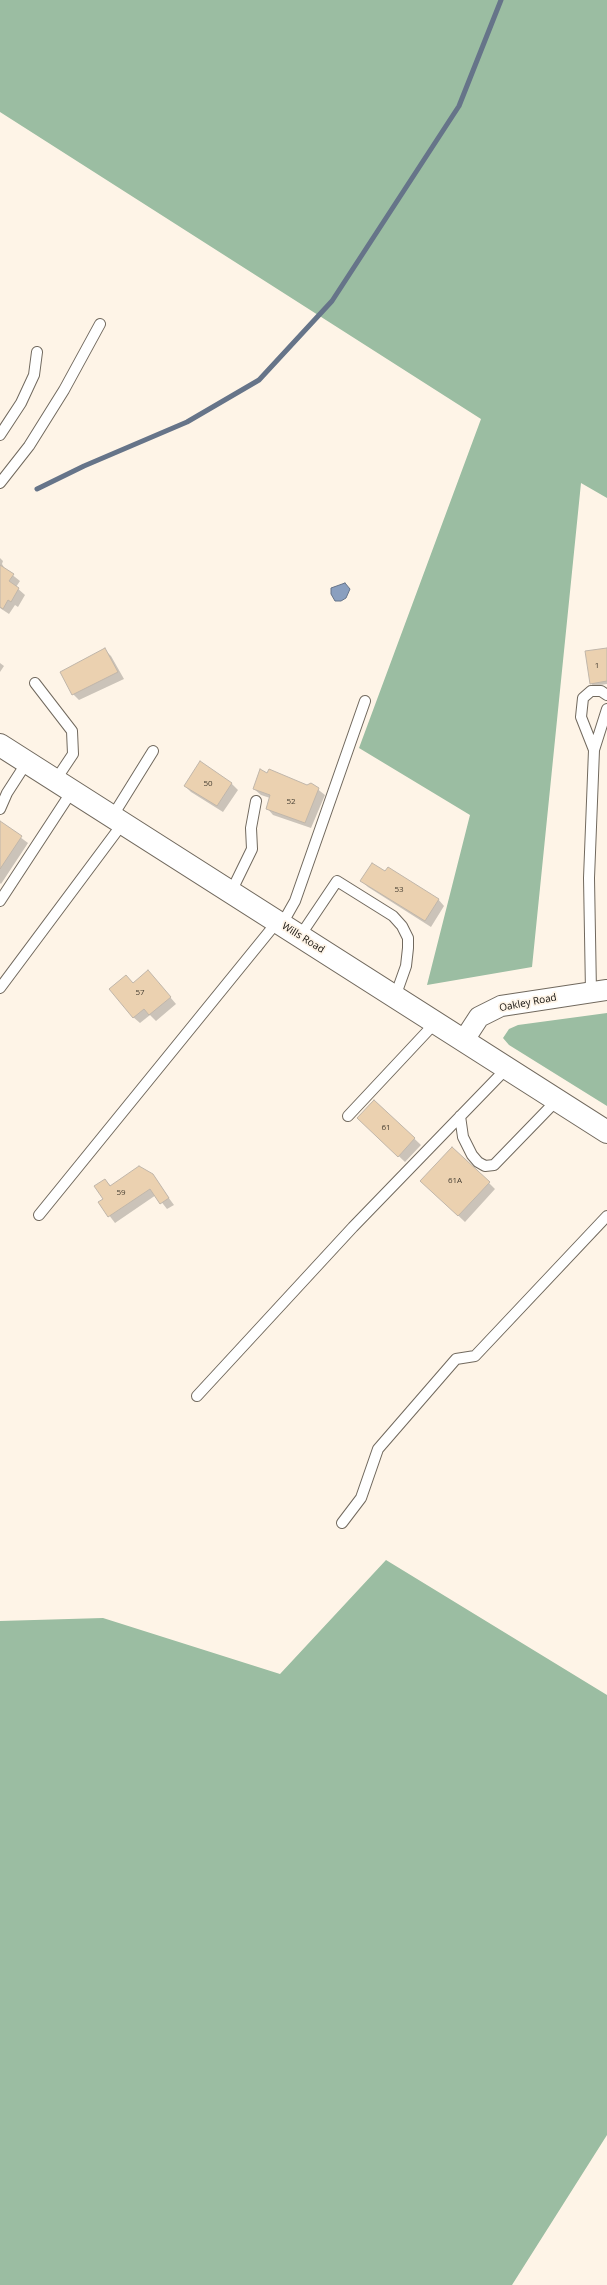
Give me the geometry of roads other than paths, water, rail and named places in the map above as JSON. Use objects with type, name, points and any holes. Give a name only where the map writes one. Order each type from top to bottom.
[{"type":"street","name":"Wills Road","points":[[0,745],[607,1132]]},
{"type":"street","name":"Oakley Road","points":[[464,1040],[479,1017],[501,1006],[599,991]]},
{"type":"lane","points":[[0,483],[29,446],[64,390],[100,324]]},
{"type":"lane","points":[[0,435],[21,403],[34,375],[37,352]]},
{"type":"lane","points":[[0,901],[63,786],[73,754],[72,731],[35,682]]},
{"type":"lane","points":[[594,750],[582,717],[583,698],[591,691],[601,691],[607,695]]},
{"type":"lane","points":[[40,1215],[279,923],[295,901],[365,701]]},
{"type":"lane","points":[[599,991],[589,878],[594,750],[607,709]]},
{"type":"lane","points":[[0,988],[118,820],[153,751]]},
{"type":"lane","points":[[0,809],[7,793],[27,762]]},
{"type":"lane","points":[[231,892],[252,849],[251,828],[256,801]]},
{"type":"lane","points":[[300,936],[337,881],[393,916],[402,926],[408,938],[406,966],[396,997]]},
{"type":"lane","points":[[348,1116],[436,1022]]},
{"type":"lane","points":[[197,1396],[354,1227],[507,1068]]},
{"type":"lane","points":[[460,1116],[463,1137],[472,1155],[478,1162],[485,1166],[494,1165],[504,1157],[557,1100]]},
{"type":"lane","points":[[342,1523],[361,1498],[378,1449],[456,1359],[476,1356],[607,1216]]},
{"type":"water","points":[[345,583],[350,589],[346,598],[341,601],[335,601],[331,594],[331,588]]},
{"type":"waterway","points":[[37,489],[84,466],[187,422],[259,380],[332,301],[459,106],[501,0]]}]
